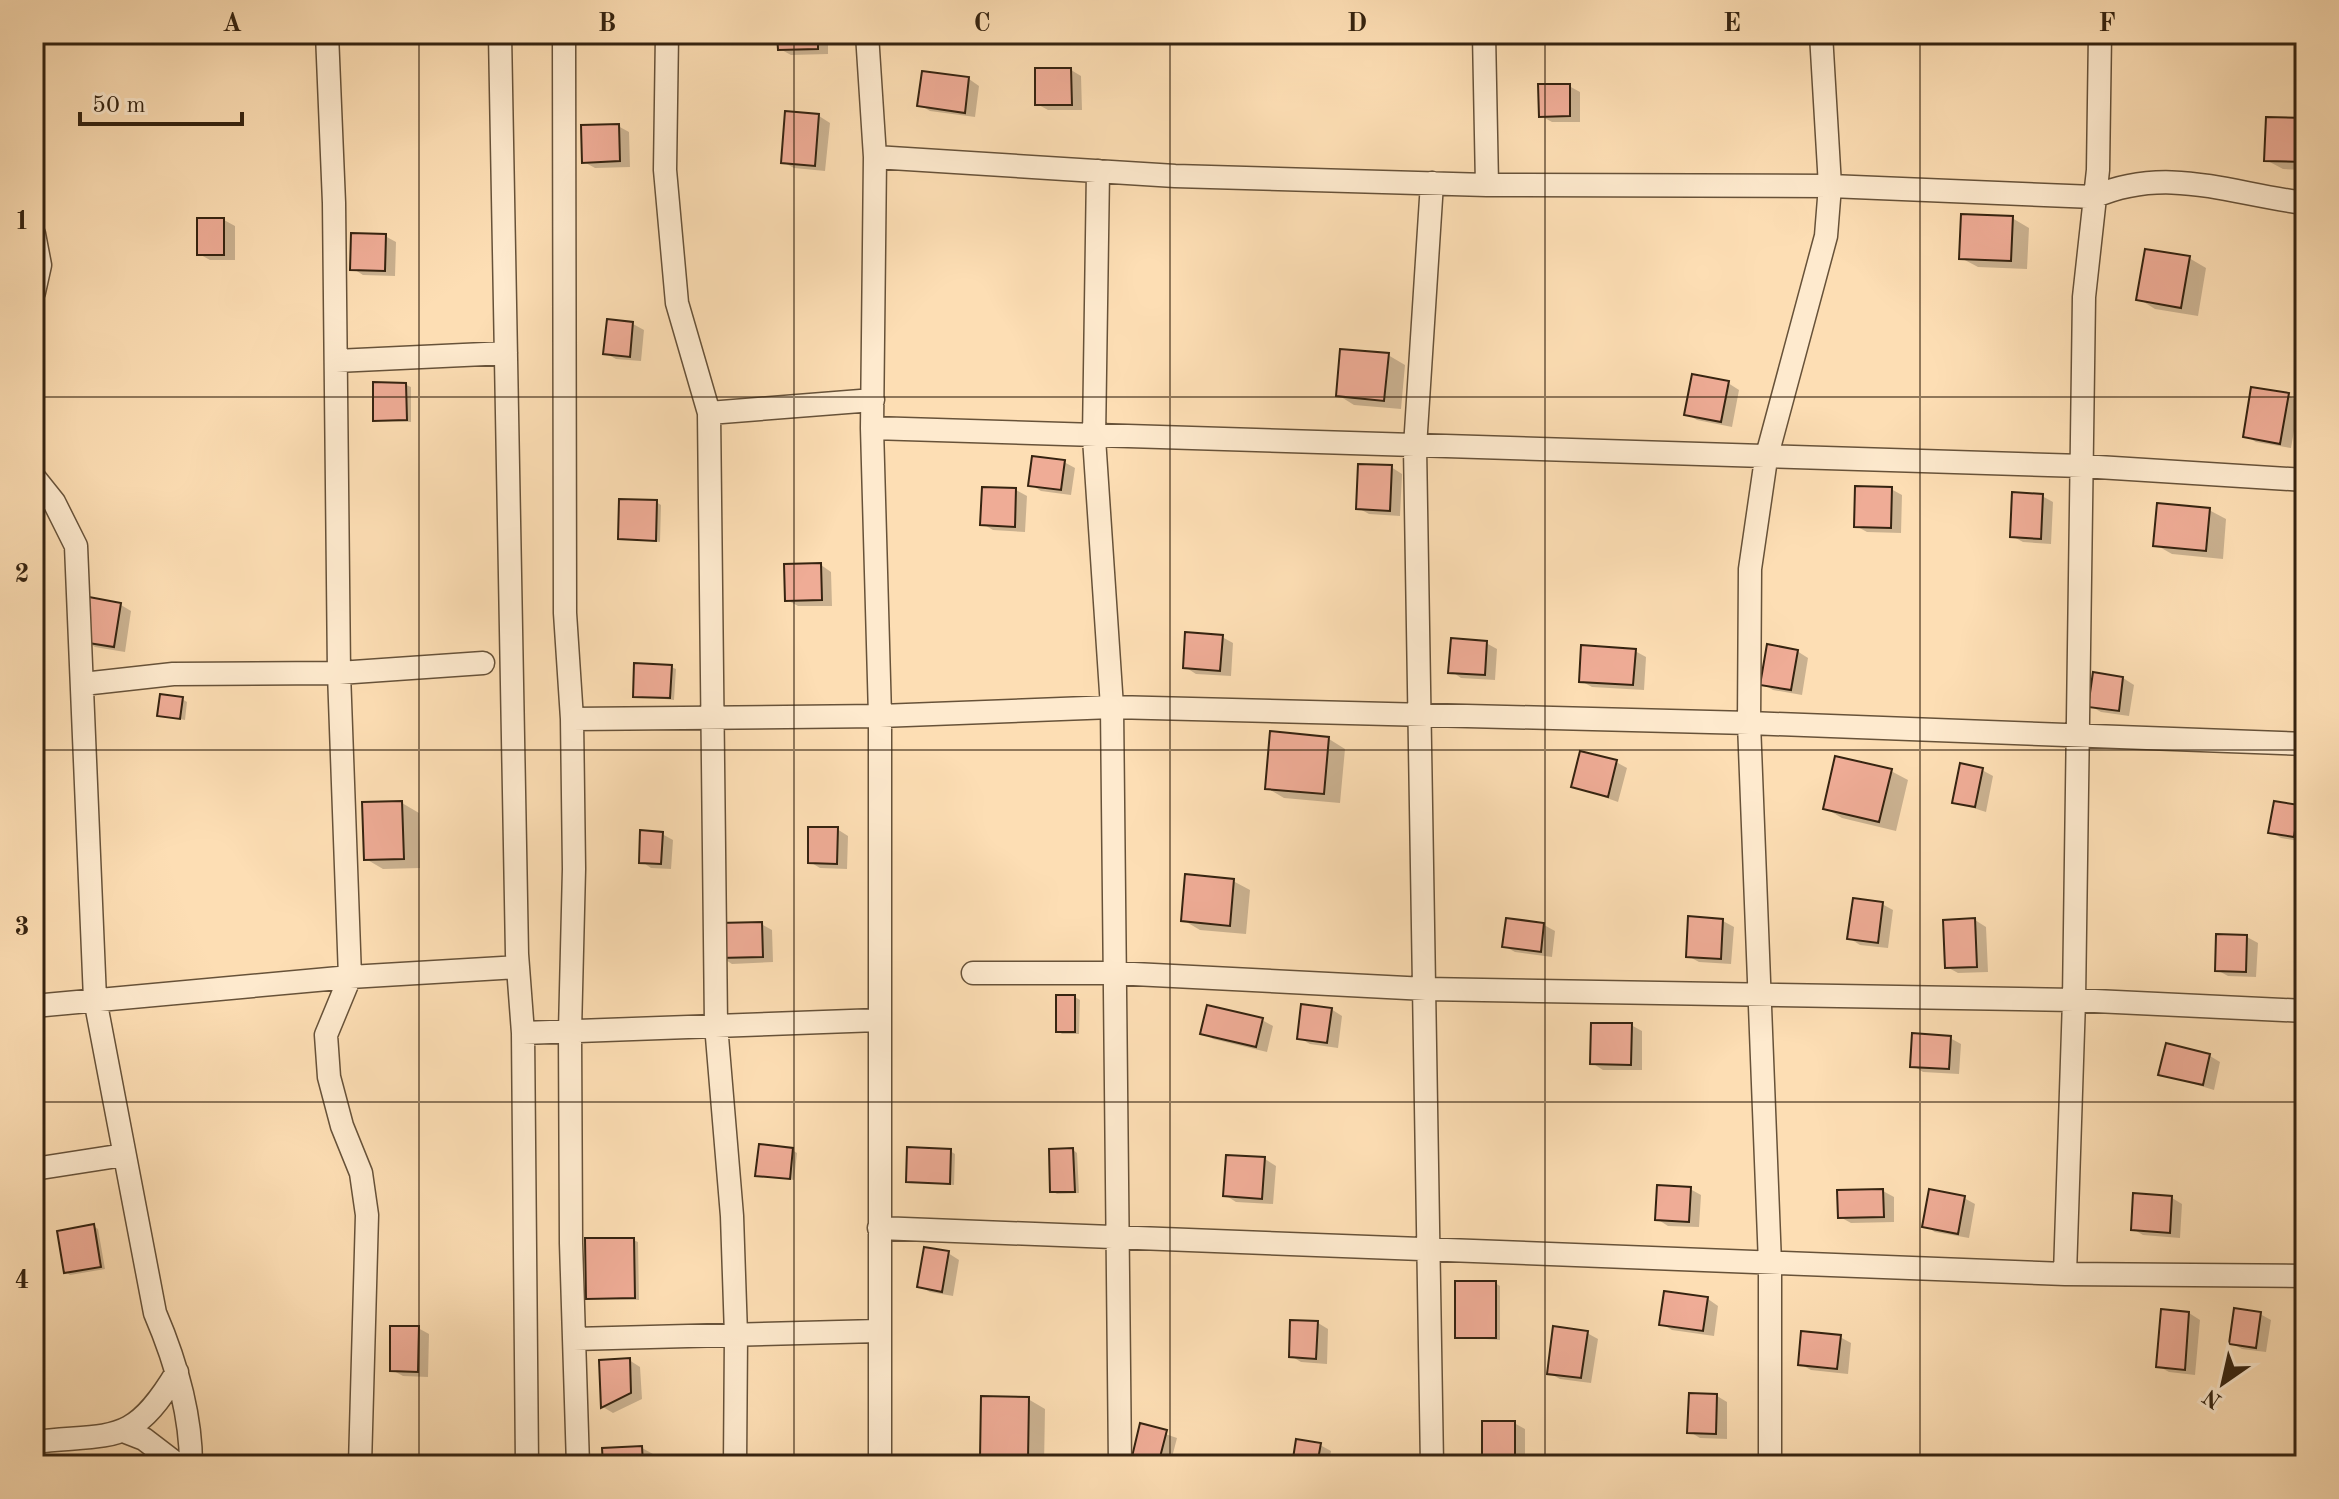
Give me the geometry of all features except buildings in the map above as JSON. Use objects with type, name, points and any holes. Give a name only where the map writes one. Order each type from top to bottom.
[{"type":"street","points":[[327,34],[336,361],[339,673],[350,977],[326,1035],[329,1077],[342,1126],[361,1173],[367,1215],[360,1465]]},
{"type":"street","points":[[500,34],[518,967],[523,1033],[527,1465]]},
{"type":"street","points":[[564,34],[565,613],[572,719],[574,869],[570,1031],[578,1465]]},
{"type":"street","points":[[667,34],[665,170],[677,303],[709,413],[716,1025],[732,1216],[736,1335],[735,1465]]},
{"type":"street","points":[[867,34],[875,157],[872,428],[880,716],[880,1465]]},
{"type":"street","points":[[1484,34],[1487,185]]},
{"type":"street","points":[[1770,1465],[1770,1264],[1749,723],[1750,569],[1766,459],[1826,236],[1830,186],[1821,34]]},
{"type":"street","points":[[2065,1274],[2074,1000],[2084,297],[2098,170],[2100,34]]},
{"type":"street","points":[[875,157],[1098,171],[1487,185],[1830,186],[2094,197],[2122,185],[2152,180],[2200,183],[2305,203]]},
{"type":"street","points":[[1098,171],[1094,438],[1112,707],[1120,1465]]},
{"type":"street","points":[[1432,183],[1415,447],[1431,1251],[1432,1465]]},
{"type":"street","points":[[34,234],[40,265],[34,292]]},
{"type":"street","points":[[336,361],[506,353]]},
{"type":"street","points":[[709,413],[873,400]]},
{"type":"street","points":[[872,428],[1094,438],[2082,466],[2305,480]]},
{"type":"street","points":[[34,477],[54,502],[76,546],[95,999],[155,1313],[177,1372],[189,1420],[191,1465]]},
{"type":"street","points":[[83,684],[173,674],[339,673],[483,663]]},
{"type":"street","points":[[572,719],[880,716],[1112,707],[1749,723],[2305,744]]},
{"type":"street","points":[[34,1006],[350,977],[518,967]]},
{"type":"street","points":[[973,973],[1114,973],[1426,989],[2074,1000],[2305,1011]]},
{"type":"street","points":[[523,1033],[878,1020]]},
{"type":"street","points":[[34,1169],[124,1155]]},
{"type":"street","points":[[879,1228],[2065,1274],[2305,1276]]},
{"type":"street","points":[[574,1339],[878,1331]]},
{"type":"street","points":[[126,1432],[159,1403],[177,1372]]},
{"type":"street","points":[[347,1465],[361,1409]]},
{"type":"street","points":[[34,1442],[126,1432],[144,1439],[178,1465]]}]
